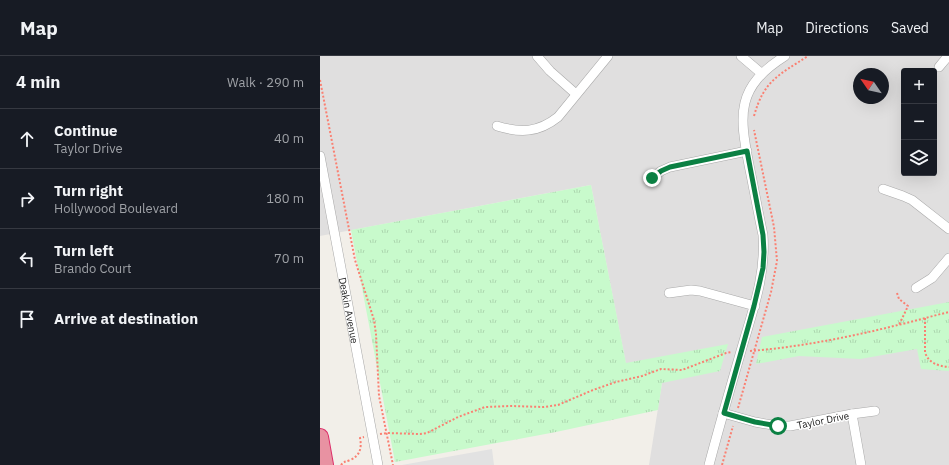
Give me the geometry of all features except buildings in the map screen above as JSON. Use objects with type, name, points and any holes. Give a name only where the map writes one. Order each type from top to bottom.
[{"type":"highway","points":[[320,437],[325,465]]},
{"type":"street","points":[[537,56],[550,71],[576,94]]},
{"type":"street","points":[[497,126],[520,131],[541,128],[549,124],[558,117],[608,56]]},
{"type":"street","points":[[741,56],[761,73]]},
{"type":"street","points":[[709,465],[754,306],[763,268],[763,235],[743,128],[744,107],[752,86],[761,73],[785,56]]},
{"type":"street","points":[[939,67],[948,56]]},
{"type":"street","points":[[652,178],[661,171],[670,167],[747,151]]},
{"type":"street","name":"Deakin Avenue","points":[[320,156],[378,465]]},
{"type":"street","points":[[883,189],[912,200],[949,229]]},
{"type":"street","points":[[916,288],[932,278],[949,258]]},
{"type":"street","points":[[669,293],[691,290],[700,291],[754,306]]},
{"type":"street","name":"Taylor Drive","points":[[724,413],[768,425],[784,426],[875,411]]},
{"type":"street","points":[[852,414],[861,465]]},
{"type":"path","points":[[320,80],[355,260],[374,320],[379,396],[393,465]]},
{"type":"path","points":[[897,293],[899,299],[908,306],[899,325]]},
{"type":"path","points":[[341,465],[344,462],[354,458],[360,451],[362,446],[360,438],[387,433],[427,433],[458,417],[485,407],[511,406],[544,408],[558,405],[602,386],[642,376],[654,370],[682,370],[726,353],[793,346],[899,325],[949,312]]},
{"type":"path","points":[[925,318],[927,357],[935,364],[949,367]]},
{"type":"path","points":[[722,465],[736,417]]},
{"type":"shaded area","points":[[320,56],[949,56],[949,465],[649,465],[662,383],[626,364],[591,185],[320,236]]},
{"type":"shaded area","points":[[492,449],[494,465],[402,465]]},
{"type":"green space","points":[[591,185],[626,363],[728,344],[720,371],[662,383],[658,410],[556,432],[395,462],[351,230]]},
{"type":"green space","points":[[949,302],[949,371],[921,369],[917,349],[860,359],[799,356],[756,364],[762,337]]},
{"type":"route","points":[[652,178],[661,171],[678,164],[747,151],[763,235],[763,268],[759,288],[724,413],[755,422],[778,426]]}]
